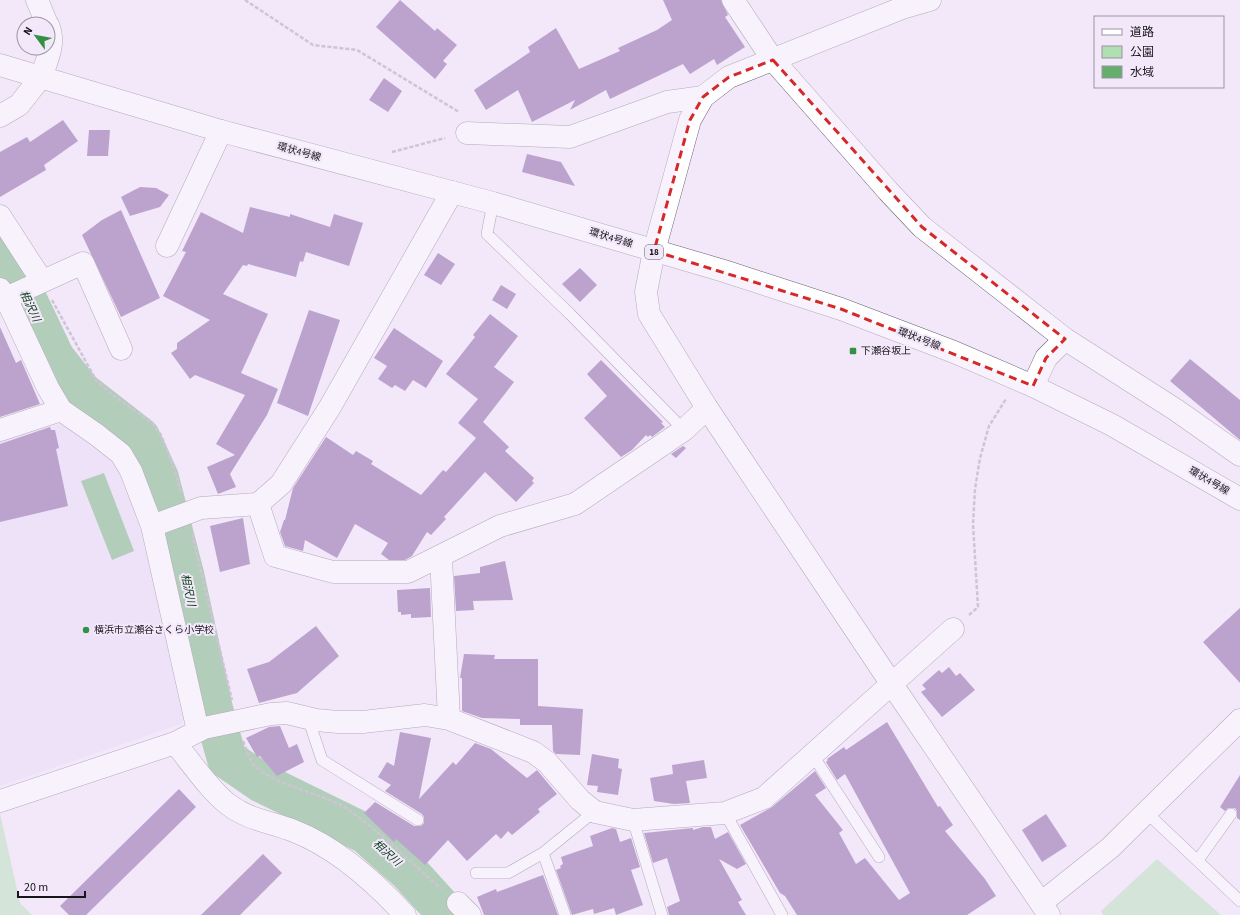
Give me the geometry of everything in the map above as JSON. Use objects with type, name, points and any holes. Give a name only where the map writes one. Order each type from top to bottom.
[{"type":"street","points":[[37,0],[44,16]]},
{"type":"street","points":[[733,0],[773,60],[888,191],[922,227],[1065,339],[1176,410],[1240,455]]},
{"type":"street","points":[[930,0],[902,8],[729,77],[702,97],[690,120],[654,252],[646,292],[649,314],[707,408],[891,683],[1045,909],[1110,848],[1240,720]]},
{"type":"street","points":[[0,116],[20,105],[41,77],[48,56]]},
{"type":"street","name":"環状4号線","points":[[0,65],[221,131],[493,203],[654,252],[724,271],[841,309],[954,352],[1025,383],[1112,426],[1240,499]]},
{"type":"street","points":[[467,133],[570,137],[667,102],[702,97]]},
{"type":"street","points":[[167,246],[221,131]]},
{"type":"street","points":[[170,520],[201,508],[258,504],[281,484],[330,407],[452,192]]},
{"type":"street","points":[[0,216],[38,282]]},
{"type":"street","points":[[121,349],[83,263],[38,282],[6,293],[48,388],[61,410],[97,435],[120,454],[131,471],[170,520],[201,730]]},
{"type":"street","points":[[1025,383],[1046,358],[1065,339]]},
{"type":"street","points":[[258,504],[275,556],[333,572],[408,572],[441,557],[500,526],[574,504],[684,430],[707,408]]},
{"type":"street","points":[[0,430],[61,410]]},
{"type":"street","points":[[441,557],[449,719]]},
{"type":"street","points":[[0,801],[175,743],[201,730],[271,714],[287,713],[308,718],[338,722],[362,722],[425,715],[449,719],[533,752],[547,762],[580,800],[596,811],[608,816],[633,820],[725,813],[764,798],[953,629]]},
{"type":"street","points":[[175,743],[228,805],[250,818],[294,831],[328,848],[380,888],[405,915]]},
{"type":"lane","points":[[493,203],[487,234],[570,314],[684,430]]},
{"type":"lane","points":[[308,718],[322,760],[418,820]]},
{"type":"lane","points":[[812,754],[879,857]]},
{"type":"lane","points":[[476,873],[508,873],[543,853],[596,811]]},
{"type":"lane","points":[[1146,812],[1240,901]]},
{"type":"lane","points":[[725,813],[782,915]]},
{"type":"lane","points":[[1198,860],[1231,814]]},
{"type":"lane","points":[[633,820],[662,915]]},
{"type":"lane","points":[[543,853],[565,915]]},
{"type":"path","points":[[244,0],[314,45],[357,50],[459,111],[466,122],[467,133],[391,152]]},
{"type":"path","points":[[38,282],[96,380],[111,394],[151,422],[161,435],[173,465],[170,520],[235,723],[252,762],[268,775],[286,784],[315,794],[344,807],[380,834],[464,909]]},
{"type":"path","points":[[953,629],[978,607],[972,524],[980,458],[989,426],[1025,383]]},
{"type":"highlighted area","points":[[773,60],[922,227],[1065,339],[1046,358],[1033,386],[841,309],[654,251],[690,120],[703,97],[729,77]]},
{"type":"shaded area","name":"横浜市立瀬谷さくら小学校","points":[[63,423],[91,439],[117,465],[154,551],[189,710],[181,724],[0,786],[0,441]]},
{"type":"green space","points":[[0,813],[20,903],[32,915],[0,915]]},
{"type":"green space","points":[[1157,859],[1220,915],[1103,915],[1101,911]]},
{"type":"water","points":[[104,473],[134,551],[112,560],[81,481]]},
{"type":"building","points":[[400,0],[435,31],[437,28],[457,45],[443,61],[447,64],[435,79],[376,27]]},
{"type":"building","points":[[663,0],[721,0],[728,15],[725,17],[745,47],[717,65],[714,59],[690,74],[683,64],[610,99],[606,90],[570,110],[575,100],[532,122],[518,90],[486,110],[474,90],[530,52],[528,47],[556,28],[579,69],[620,51],[618,48],[657,30],[672,20]]},
{"type":"building","points":[[384,78],[402,91],[388,112],[369,100]]},
{"type":"building","points":[[63,120],[78,141],[44,165],[46,170],[0,197],[0,152],[27,137],[30,142]]},
{"type":"building","points":[[89,130],[110,130],[108,156],[87,156]]},
{"type":"building","points":[[527,154],[561,162],[575,186],[522,172]]},
{"type":"building","points":[[140,187],[156,188],[169,195],[160,207],[130,216],[121,197]]},
{"type":"building","points":[[250,207],[290,217],[290,214],[330,227],[334,214],[363,223],[349,266],[306,252],[303,262],[300,261],[296,277],[248,264],[247,266],[243,265],[223,294],[268,314],[241,373],[278,389],[267,415],[230,474],[236,487],[218,494],[207,467],[235,455],[216,444],[245,395],[195,375],[190,379],[171,353],[177,349],[177,343],[210,320],[163,296],[186,252],[182,251],[201,212],[243,233]]},
{"type":"building","points":[[121,210],[160,298],[121,317],[82,235],[102,220]]},
{"type":"building","points":[[438,253],[455,264],[441,285],[424,275]]},
{"type":"building","points":[[580,268],[597,285],[580,302],[562,284]]},
{"type":"building","points":[[501,285],[516,294],[507,309],[492,300]]},
{"type":"building","points":[[309,310],[340,320],[308,416],[277,403]]},
{"type":"building","points":[[490,314],[518,336],[494,367],[514,382],[483,422],[509,447],[505,451],[534,478],[532,481],[534,483],[516,502],[485,472],[444,517],[446,519],[431,535],[427,532],[412,556],[405,560],[389,560],[381,554],[388,543],[355,524],[337,558],[305,540],[303,551],[285,546],[280,532],[285,520],[293,488],[326,437],[353,455],[356,451],[373,461],[371,464],[421,495],[443,470],[446,472],[476,438],[458,423],[478,399],[446,374],[475,337],[473,335]]},
{"type":"building","points":[[0,327],[16,363],[21,360],[40,404],[0,417]]},
{"type":"building","points":[[394,328],[443,361],[426,388],[413,380],[405,391],[395,385],[392,388],[378,379],[387,366],[374,358]]},
{"type":"building","points":[[1190,359],[1240,400],[1240,440],[1170,381]]},
{"type":"building","points":[[601,360],[663,422],[661,423],[665,427],[652,437],[650,435],[648,437],[646,435],[632,450],[621,457],[584,418],[607,396],[587,374]]},
{"type":"building","points":[[50,427],[51,430],[55,430],[59,448],[56,449],[68,506],[0,522],[0,444]]},
{"type":"building","points":[[683,446],[686,448],[676,458],[671,454]]},
{"type":"building","points":[[243,518],[250,564],[220,572],[210,526]]},
{"type":"building","points":[[505,561],[513,600],[473,601],[474,610],[456,611],[454,576],[480,573],[480,567]]},
{"type":"building","points":[[430,588],[431,617],[411,618],[411,614],[401,615],[401,612],[398,612],[397,590]]},
{"type":"building","points":[[1240,608],[1240,683],[1203,642]]},
{"type":"building","points":[[316,626],[339,656],[297,693],[259,703],[247,669],[269,662]]},
{"type":"building","points":[[464,654],[495,655],[494,659],[538,659],[538,706],[583,709],[580,755],[556,754],[553,751],[552,725],[520,725],[520,719],[482,718],[462,711],[462,678],[460,678]]},
{"type":"building","points":[[949,667],[956,676],[960,673],[975,690],[942,717],[921,692],[926,689],[922,685],[939,670],[942,673]]},
{"type":"building","points":[[887,722],[938,807],[940,806],[953,825],[945,831],[985,879],[996,896],[967,915],[797,915],[785,896],[780,893],[740,825],[772,807],[815,771],[826,788],[815,795],[843,830],[839,833],[856,864],[865,858],[899,900],[910,893],[845,774],[837,780],[826,762],[828,760],[827,759],[844,747],[846,750]]},
{"type":"building","points":[[280,726],[289,748],[297,744],[304,762],[277,776],[260,756],[257,757],[246,738],[269,727]]},
{"type":"building","points":[[400,732],[431,738],[419,799],[453,762],[456,765],[475,743],[491,749],[527,778],[537,770],[557,794],[538,809],[540,812],[512,835],[508,831],[501,839],[496,834],[467,861],[448,840],[425,865],[396,839],[394,842],[364,813],[375,802],[414,826],[421,826],[424,823],[424,817],[422,814],[385,791],[391,785],[378,777],[387,762],[394,766]]},
{"type":"building","points":[[592,754],[619,759],[618,768],[622,769],[618,795],[597,792],[598,786],[587,785]]},
{"type":"building","points":[[704,760],[707,778],[686,781],[690,803],[674,804],[654,801],[650,778],[673,774],[672,765]]},
{"type":"building","points":[[1240,775],[1240,820],[1237,818],[1237,811],[1235,808],[1228,808],[1225,811],[1220,807]]},
{"type":"building","points":[[179,789],[196,807],[86,915],[69,915],[60,906]]},
{"type":"building","points":[[1046,814],[1067,846],[1042,862],[1022,830]]},
{"type":"building","points":[[703,827],[711,827],[715,839],[728,832],[746,864],[737,869],[719,859],[742,900],[738,902],[746,915],[669,915],[667,907],[680,901],[667,858],[653,863],[644,833],[693,828],[693,830]]},
{"type":"building","points":[[612,828],[616,829],[620,842],[631,838],[640,867],[631,870],[643,905],[616,915],[614,908],[594,914],[593,909],[572,915],[556,870],[561,868],[560,866],[563,864],[561,857],[593,846],[590,836]]},
{"type":"building","points":[[263,854],[282,873],[240,915],[201,915]]},
{"type":"building","points":[[543,875],[558,915],[484,915],[477,897],[496,889],[497,892]]},
{"type":"waterway","name":"相沢川","points":[[0,250],[14,272],[55,358],[81,391],[140,437],[159,478],[184,574],[213,709],[227,759],[262,783],[366,834],[409,872],[448,915]]},
{"type":"place","name":"下瀬谷坂上","points":[[853,351]]},
{"type":"place","name":"横浜市立瀬谷さくら小学校","points":[[86,630]]}]
